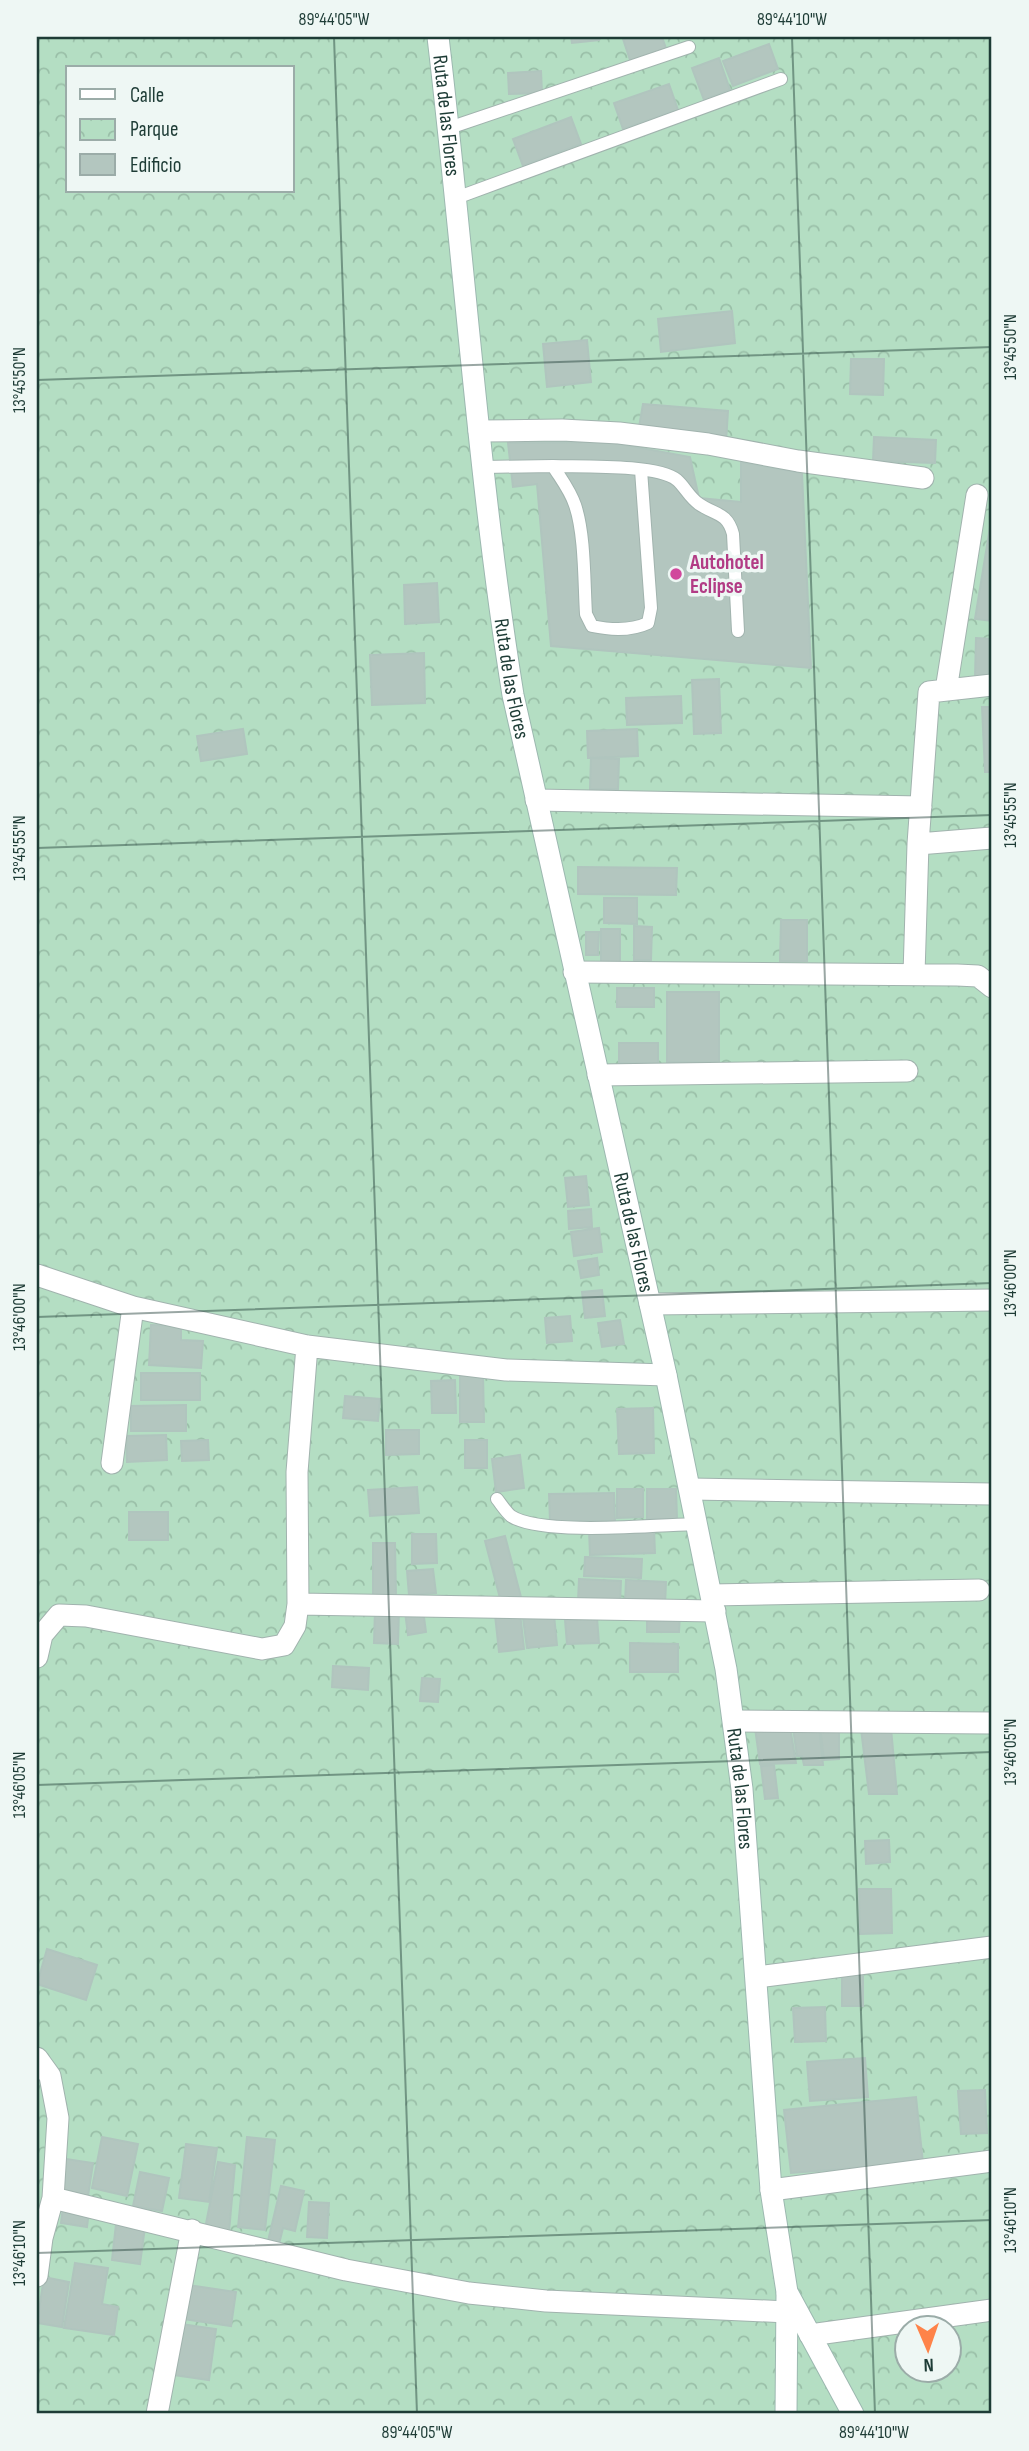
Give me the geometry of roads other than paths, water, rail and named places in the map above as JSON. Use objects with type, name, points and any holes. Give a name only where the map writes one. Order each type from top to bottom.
[{"type":"street","name":"Ruta de las Flores","points":[[438,37],[479,431],[513,695],[666,1375],[714,1603],[734,1721],[757,1977],[771,2190],[787,2302],[810,2335],[853,2414]]},
{"type":"street","points":[[479,431],[562,430],[620,433],[923,478]]},
{"type":"street","points":[[946,690],[977,495]]},
{"type":"street","points":[[914,974],[918,844],[929,692],[992,685]]},
{"type":"street","points":[[536,800],[920,807]]},
{"type":"street","points":[[918,844],[992,838]]},
{"type":"street","points":[[574,972],[978,976],[992,987]]},
{"type":"street","points":[[598,1075],[907,1071]]},
{"type":"street","points":[[37,1275],[133,1307],[307,1346],[506,1370],[666,1375]]},
{"type":"street","points":[[650,1304],[992,1300]]},
{"type":"street","points":[[112,1463],[133,1307]]},
{"type":"street","points":[[37,1657],[42,1635],[59,1615],[86,1616],[262,1649],[284,1645],[295,1626],[298,1604],[297,1472],[307,1346]]},
{"type":"street","points":[[690,1489],[992,1494]]},
{"type":"street","points":[[298,1604],[714,1603],[979,1590]]},
{"type":"street","points":[[734,1721],[992,1723]]},
{"type":"street","points":[[757,1977],[992,1947]]},
{"type":"street","points":[[37,2058],[50,2076],[58,2118],[53,2198],[42,2238],[37,2276]]},
{"type":"street","points":[[771,2190],[992,2161]]},
{"type":"street","points":[[53,2198],[346,2270],[469,2293],[546,2301],[787,2302],[786,2414]]},
{"type":"street","points":[[157,2414],[192,2230]]},
{"type":"street","points":[[810,2335],[992,2310]]},
{"type":"lane","points":[[449,128],[689,47]]},
{"type":"lane","points":[[456,198],[781,79]]},
{"type":"lane","points":[[484,467],[553,466],[641,470],[663,473],[677,480],[692,499],[720,514],[730,523],[733,534],[738,631]]},
{"type":"lane","points":[[553,466],[576,507],[586,614],[592,626],[606,629],[636,628],[648,622],[651,608],[641,470]]},
{"type":"lane","points":[[496,1499],[511,1516],[540,1525],[584,1528],[697,1524]]},
{"type":"place","name":"Autohotel Eclipse","points":[[676,574]]}]
